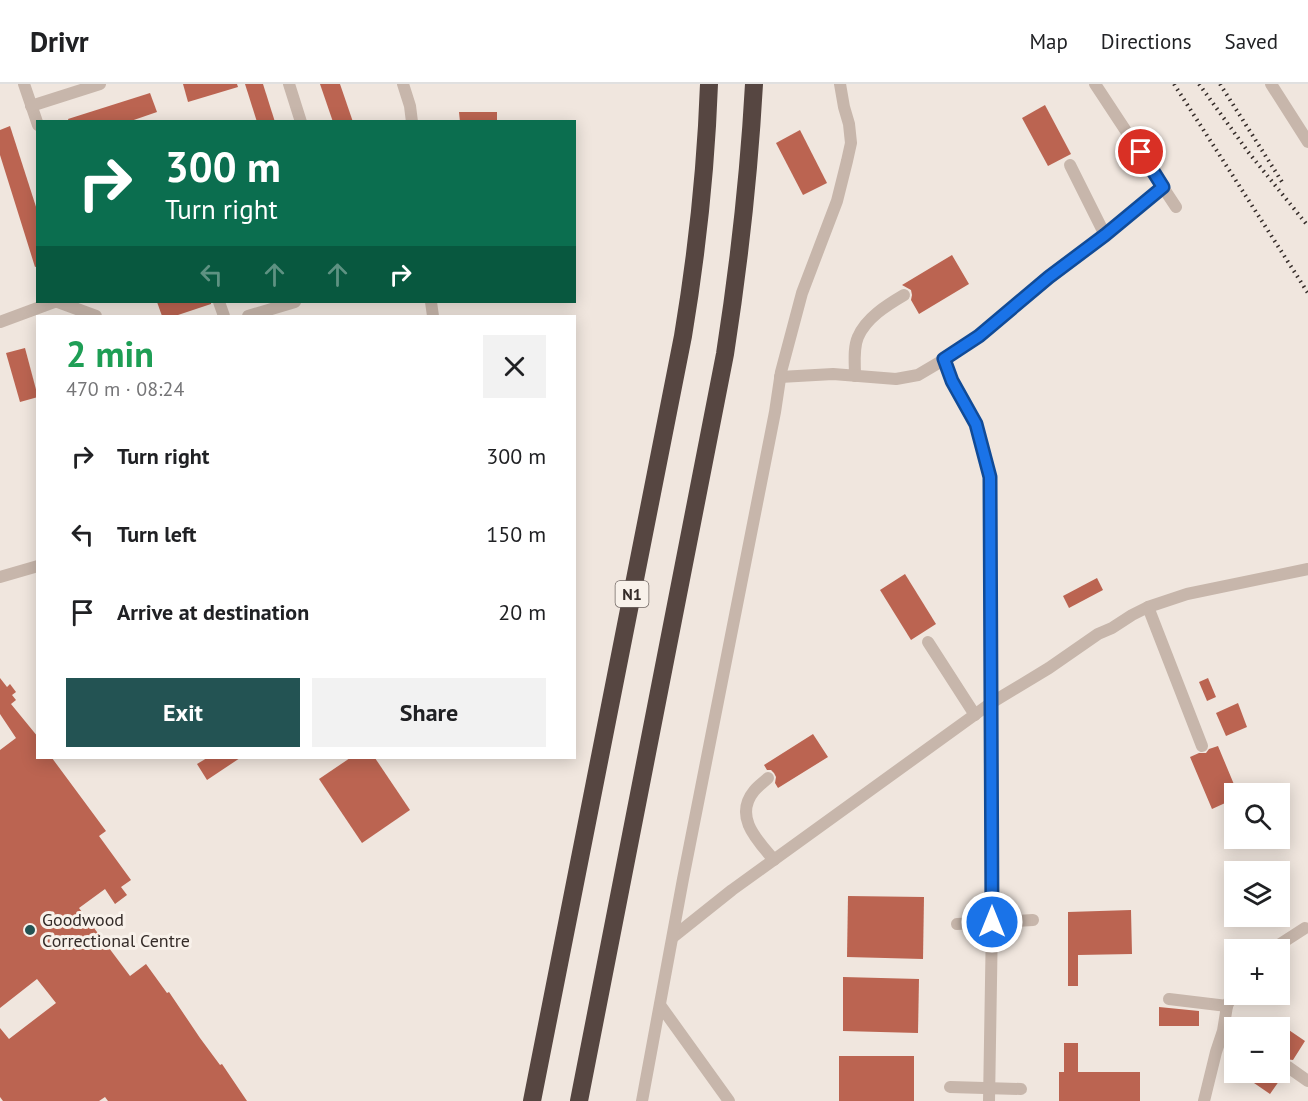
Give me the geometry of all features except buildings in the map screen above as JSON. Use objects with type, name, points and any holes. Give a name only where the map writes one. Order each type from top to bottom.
[{"type":"highway","name":"N1","points":[[532,1101],[681,347],[699,223],[709,84]]},
{"type":"highway","name":"N1","points":[[579,1101],[734,298],[745,207],[754,84]]},
{"type":"street","points":[[24,84],[36,120]]},
{"type":"street","points":[[31,106],[100,84]]},
{"type":"street","points":[[289,84],[300,120]]},
{"type":"street","points":[[403,84],[412,120]]},
{"type":"street","points":[[642,1101],[780,377],[802,293],[837,201],[848,161],[851,143],[840,84]]},
{"type":"street","points":[[1095,84],[1176,207]]},
{"type":"street","points":[[1271,84],[1308,142]]},
{"type":"street","points":[[1070,165],[1105,235]]},
{"type":"street","points":[[780,377],[833,374],[896,379],[918,375],[979,336],[1163,187]]},
{"type":"street","points":[[855,376],[857,338],[868,322],[886,306],[904,295]]},
{"type":"street","points":[[0,322],[53,303]]},
{"type":"street","points":[[59,303],[93,315]]},
{"type":"street","points":[[251,315],[292,303]]},
{"type":"street","points":[[944,359],[952,381],[976,424],[990,477],[992,922],[989,1095]]},
{"type":"street","points":[[0,577],[36,567]]},
{"type":"street","points":[[673,937],[732,890],[991,703],[1049,668],[1098,634],[1148,607],[1187,594],[1308,569]]},
{"type":"street","points":[[1148,607],[1202,746]]},
{"type":"street","points":[[928,642],[975,715]]},
{"type":"street","points":[[768,778],[754,791],[746,814],[749,828],[774,860]]},
{"type":"street","points":[[957,924],[1033,920]]},
{"type":"street","points":[[1288,939],[1305,928]]},
{"type":"street","points":[[1169,999],[1227,1006],[1228,1017]]},
{"type":"street","points":[[660,1005],[729,1101]]},
{"type":"street","points":[[1204,1101],[1216,1052],[1224,1041]]},
{"type":"street","points":[[1290,1068],[1308,1081]]},
{"type":"street","points":[[950,1087],[989,1095],[1021,1089]]},
{"type":"railway","points":[[1174,84],[1308,293]]},
{"type":"railway","points":[[1199,84],[1249,153],[1308,226]]},
{"type":"railway","points":[[1220,84],[1284,185]]},
{"type":"place","name":"Goodwood Correctional Centre","points":[[30,930]]},
{"type":"route","points":[[992,922],[992,508],[990,477],[976,424],[952,381],[944,359],[979,336],[1163,187],[1141,152]]}]
